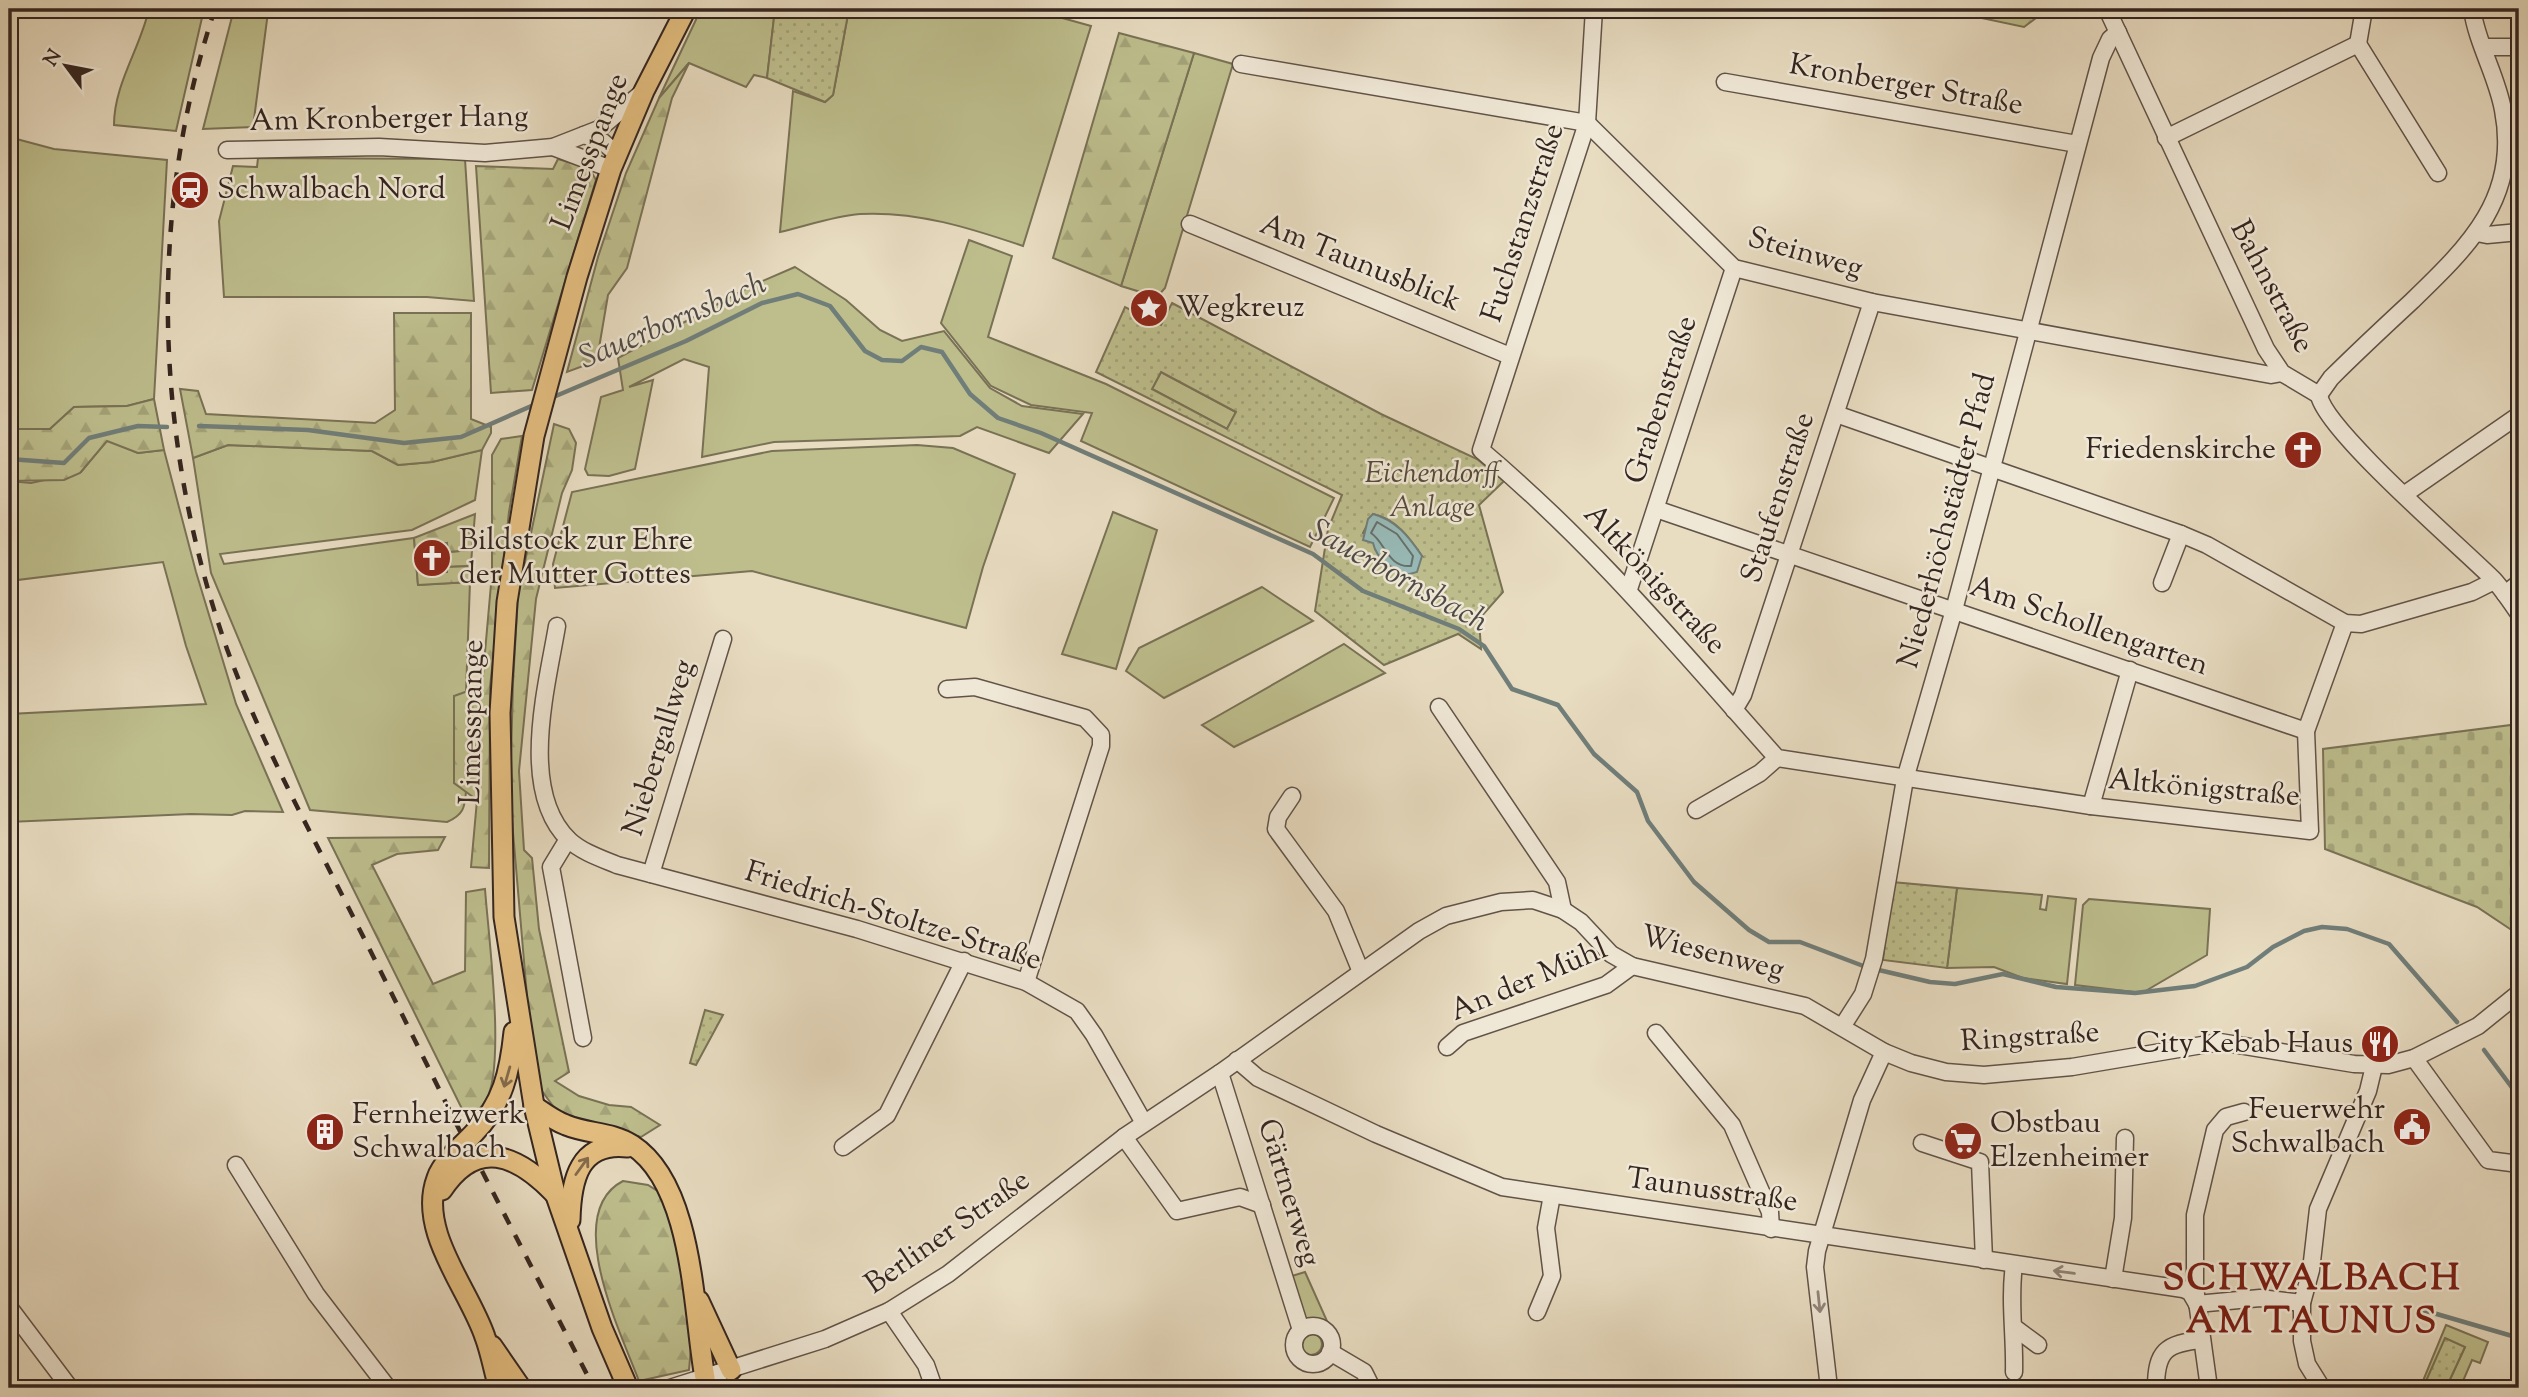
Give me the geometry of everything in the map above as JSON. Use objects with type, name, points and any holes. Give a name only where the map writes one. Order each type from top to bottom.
[{"type":"main road","name":"Limesspange","points":[[517,1010],[504,917],[500,712],[507,602],[534,436],[614,161],[644,91],[686,9]]},
{"type":"main road","points":[[517,1010],[534,1106],[555,1193],[602,1328],[628,1388]]},
{"type":"main road","points":[[499,1388],[485,1336],[439,1236],[433,1210],[434,1189],[440,1171],[491,1114],[506,1082],[517,1010]]},
{"type":"main road","points":[[534,1106],[568,1126],[621,1139],[642,1152],[658,1167],[668,1185],[696,1296],[705,1377]]},
{"type":"main road","points":[[569,1231],[570,1195],[584,1162],[602,1149],[615,1146],[642,1152]]},
{"type":"main road","points":[[433,1210],[437,1198],[452,1176],[462,1167],[484,1157],[510,1159],[523,1165],[555,1193]]},
{"type":"main road","points":[[696,1296],[731,1370]]},
{"type":"main road","points":[[485,1336],[521,1388]]},
{"type":"street","name":"Fuchstanzstraße","points":[[1480,450],[1587,123],[1594,9]]},
{"type":"street","name":"Bahnstraße","points":[[2107,9],[2266,349],[2282,373],[2319,395],[2325,412],[2372,463],[2494,581],[2519,614]]},
{"type":"street","points":[[2364,9],[2358,44],[2438,173]]},
{"type":"street","points":[[2319,395],[2330,378],[2452,262],[2477,233],[2496,199],[2504,176],[2507,155],[2503,110],[2472,9]]},
{"type":"street","name":"Niederhöchstädter Pfad","points":[[1842,1027],[1870,976],[1905,779],[1993,468],[2077,144],[2104,51],[2118,32]]},
{"type":"street","points":[[2166,138],[2358,44]]},
{"type":"street","points":[[2483,47],[2519,47]]},
{"type":"street","points":[[1241,64],[1587,123]]},
{"type":"street","name":"Kronberger Straße","points":[[1725,82],[2077,144]]},
{"type":"street","name":"Am Kronberger Hang","points":[[227,150],[379,148],[485,152],[552,147],[599,129],[644,91]]},
{"type":"street","name":"Steinweg","points":[[1587,123],[1734,268],[1872,302],[2028,332],[2271,375],[2282,373]]},
{"type":"street","points":[[584,135],[603,142],[614,161]]},
{"type":"street","name":"Am Kronberger Hang","points":[[552,147],[614,161]]},
{"type":"street","name":"Am Taunusblick","points":[[1190,224],[1510,356]]},
{"type":"street","points":[[2477,233],[2502,235],[2519,232]]},
{"type":"street","name":"Grabenstraße","points":[[1629,589],[1734,268]]},
{"type":"street","name":"Staufenstraße","points":[[1734,709],[1743,695],[1872,302]]},
{"type":"street","points":[[1836,414],[2181,534],[2207,545],[2345,623],[2361,624],[2472,592],[2494,581]]},
{"type":"street","points":[[2405,494],[2519,415]]},
{"type":"street","name":"Altkönigstraße","points":[[1480,450],[1542,501],[1629,589],[1777,758],[2091,806],[2309,831],[2306,731],[2345,623]]},
{"type":"street","name":"Am Schollengarten","points":[[1656,509],[2306,731]]},
{"type":"street","points":[[2162,583],[2181,534]]},
{"type":"street","points":[[2505,594],[2519,583]]},
{"type":"street","name":"Friedrich-Stoltze-Straße","points":[[557,625],[543,711],[540,773],[546,804],[568,839],[591,855],[651,874],[964,961],[1026,982],[1077,1011],[1094,1035],[1144,1123]]},
{"type":"street","name":"Niebergallweg","points":[[651,874],[723,639]]},
{"type":"street","name":"Altkönigstraße","points":[[2091,806],[2130,670]]},
{"type":"street","points":[[947,689],[975,688],[1084,718],[1101,735],[1101,746],[1026,982]]},
{"type":"street","points":[[1440,707],[1558,882],[1563,910]]},
{"type":"street","points":[[1696,810],[1760,774],[1777,758]]},
{"type":"street","points":[[1292,796],[1278,817],[1276,829],[1336,911],[1361,972]]},
{"type":"street","points":[[568,839],[551,867],[583,1038]]},
{"type":"street","name":"Berliner Straße","points":[[670,1388],[845,1332],[889,1311],[948,1274],[1124,1137],[1220,1073],[1419,930],[1465,909],[1533,900],[1563,910]]},
{"type":"street","name":"Wiesenweg","points":[[1563,910],[1581,922],[1611,954],[1632,966],[1805,1006],[1884,1052]]},
{"type":"street","points":[[843,1147],[887,1115],[964,961]]},
{"type":"street","name":"An der Mühl","points":[[1447,1047],[1462,1033],[1606,985],[1632,966]]},
{"type":"street","points":[[2322,1388],[2307,1363],[2301,1341],[2302,1303],[2311,1270],[2318,1209],[2368,1091],[2374,1066],[2414,1058],[2478,1026],[2519,993]]},
{"type":"street","points":[[1656,1033],[1732,1125],[1770,1212],[1772,1228]]},
{"type":"street","name":"Ringstraße","points":[[1884,1052],[1911,1063],[1946,1072],[1984,1075],[2072,1067],[2221,1042],[2374,1066]]},
{"type":"street","points":[[1829,1388],[1815,1267],[1821,1235],[1862,1100],[1884,1052]]},
{"type":"street","points":[[2414,1058],[2488,1160],[2519,1164]]},
{"type":"street","name":"Taunusstraße","points":[[1237,1060],[1258,1078],[1376,1134],[1502,1187],[2183,1289],[2190,1292],[2197,1304]]},
{"type":"street","name":"Gärtnerweg","points":[[1220,1073],[1301,1330]]},
{"type":"street","points":[[2209,1388],[2197,1304],[2195,1215],[2213,1139],[2221,1121],[2244,1112]]},
{"type":"street","points":[[1124,1137],[1177,1211],[1240,1197],[1262,1205]]},
{"type":"street","points":[[2113,1279],[2123,1218],[2125,1138]]},
{"type":"street","points":[[1922,1143],[1980,1161],[1983,1260]]},
{"type":"street","points":[[236,1165],[316,1294],[388,1388]]},
{"type":"street","points":[[1537,1312],[1552,1276],[1546,1228],[1552,1195]]},
{"type":"street","points":[[2014,1265],[2010,1308],[2015,1328],[2014,1372]]},
{"type":"street","points":[[2197,1304],[2260,1298],[2302,1303]]},
{"type":"street","points":[[9,1307],[70,1388]]},
{"type":"street","points":[[889,1311],[926,1365],[934,1388]]},
{"type":"street","points":[[1316,1326],[1326,1331],[1332,1341],[1331,1352],[1318,1363],[1302,1361],[1294,1347],[1301,1330],[1316,1326]]},
{"type":"street","points":[[2015,1328],[2038,1345]]},
{"type":"street","points":[[2156,1388],[2156,1364],[2169,1348],[2202,1340]]},
{"type":"street","points":[[1331,1352],[1364,1372],[1372,1388]]},
{"type":"green space","points":[[149,9],[204,9],[176,131],[114,125],[118,95]]},
{"type":"green space","points":[[234,9],[272,9],[268,12],[253,127],[203,129]]},
{"type":"green space","points":[[701,9],[775,9],[767,78],[754,75],[746,87],[689,63],[659,98]]},
{"type":"green space","points":[[775,9],[849,9],[833,95],[825,102],[767,78]]},
{"type":"green space","points":[[849,9],[1030,9],[1091,26],[1023,246],[943,222],[902,215],[860,214],[780,232],[793,91],[825,102],[833,95]]},
{"type":"green space","points":[[1939,9],[2048,9],[2024,27]]},
{"type":"green space","points":[[1119,33],[1194,53],[1121,286],[1053,258]]},
{"type":"green space","points":[[1194,53],[1233,64],[1165,288],[1157,297],[1121,286]]},
{"type":"green space","points":[[689,63],[672,98],[627,268],[608,295],[594,362],[567,372],[598,257],[626,173],[659,98]]},
{"type":"green space","points":[[9,137],[54,149],[167,160],[154,399],[127,406],[74,407],[50,429],[9,429]]},
{"type":"green space","points":[[258,158],[465,159],[474,301],[427,297],[224,297],[219,221],[233,166],[257,167]]},
{"type":"green space","points":[[558,159],[589,168],[596,180],[532,390],[491,393],[476,166],[553,169]]},
{"type":"green space","points":[[969,240],[1012,256],[988,337],[1106,384],[1334,498],[1310,547],[1081,441],[1092,413],[1031,405],[991,386],[941,323]]},
{"type":"green space","points":[[795,267],[846,300],[880,330],[902,341],[944,331],[990,388],[1022,406],[1083,414],[1049,453],[977,427],[960,436],[774,442],[702,457],[709,367],[684,359],[629,387],[653,380],[635,469],[609,476],[588,475],[585,469],[601,397],[623,390],[618,358],[751,286]]},
{"type":"green space","name":"Eichendorff Anlage","points":[[1172,303],[1381,414],[1477,459],[1504,481],[1479,505],[1503,592],[1479,619],[1481,649],[1458,634],[1384,665],[1315,611],[1328,529],[1342,495],[1096,372],[1125,307],[1161,325]],"holes":[[[1161,372],[1236,412],[1227,429],[1152,389]],[[1373,514],[1395,524],[1422,556],[1363,533]]]},
{"type":"green space","points":[[394,313],[471,313],[471,419],[491,427],[491,433],[482,450],[432,462],[398,465],[372,451],[228,445],[193,458],[180,389],[198,391],[206,414],[375,423],[395,410]]},
{"type":"green space","points":[[1161,372],[1236,412],[1227,429],[1152,389]]},
{"type":"green space","points":[[154,399],[164,450],[138,453],[107,441],[80,473],[64,480],[9,481],[9,429],[50,429],[74,407],[127,406]]},
{"type":"green space","points":[[554,424],[569,429],[576,443],[572,470],[562,493],[536,599],[519,771],[524,850],[532,858],[539,929],[569,1072],[555,1081],[579,1096],[609,1105],[631,1107],[660,1125],[641,1137],[556,1110],[539,1087],[528,1008],[510,797],[513,683],[518,595]]},
{"type":"green space","points":[[522,436],[509,512],[490,687],[489,868],[471,867],[477,800],[454,783],[454,696],[482,686],[492,573],[492,455],[501,439]]},
{"type":"green space","points":[[107,440],[138,453],[164,450],[196,572],[236,704],[283,812],[245,811],[232,815],[191,814],[9,822],[9,714],[206,704],[186,646],[163,562],[9,581],[9,481],[31,483],[81,472]]},
{"type":"green space","points":[[228,445],[372,451],[398,465],[432,462],[482,450],[475,500],[412,530],[220,554],[224,564],[414,538],[418,585],[470,582],[466,692],[454,697],[454,783],[466,791],[465,802],[457,817],[447,822],[310,810],[211,573],[193,458]]},
{"type":"green space","points":[[917,445],[953,448],[1015,474],[983,567],[966,628],[752,571],[555,588],[553,564],[572,492],[772,451]]},
{"type":"green space","points":[[1113,512],[1157,530],[1116,669],[1062,654]]},
{"type":"green space","points":[[475,514],[472,550],[448,552],[447,543],[428,546],[428,572],[447,572],[447,567],[471,566],[470,582],[418,585],[414,538]]},
{"type":"green space","points":[[447,543],[449,552],[472,550],[471,566],[447,567],[447,572],[428,572],[428,545]]},
{"type":"green space","points":[[1262,587],[1313,621],[1164,698],[1126,671],[1139,648]]},
{"type":"green space","points":[[1344,644],[1385,673],[1234,747],[1202,725]]},
{"type":"green space","points":[[2519,724],[2519,935],[2477,907],[2325,849],[2323,749]]},
{"type":"green space","points":[[445,837],[438,850],[397,854],[372,865],[433,984],[465,971],[466,892],[485,889],[494,998],[495,1059],[492,1083],[486,1100],[468,1121],[328,838]]},
{"type":"green space","points":[[1892,882],[1957,888],[1947,968],[1883,960]]},
{"type":"green space","points":[[1957,888],[2042,895],[2040,909],[2046,910],[2048,896],[2076,899],[2067,984],[2023,978],[1994,967],[1947,968]]},
{"type":"green space","points":[[2089,899],[2210,909],[2207,955],[2142,993],[2075,985],[2083,905]]},
{"type":"green space","points":[[705,1010],[723,1015],[696,1065],[690,1063]]},
{"type":"green space","points":[[623,1181],[648,1185],[659,1192],[675,1223],[692,1335],[689,1370],[639,1381],[610,1306],[596,1246],[597,1219],[605,1197]]},
{"type":"green space","points":[[1305,1272],[1327,1321],[1306,1322],[1292,1276]]},
{"type":"green space","points":[[2446,1325],[2488,1342],[2480,1363],[2472,1360],[2460,1388],[2446,1388],[2465,1347],[2426,1381],[2436,1388],[2420,1388]]},
{"type":"green space","points":[[1307,1333],[1315,1333],[1322,1340],[1322,1348],[1315,1355],[1307,1355],[1300,1348],[1300,1340]]},
{"type":"green space","points":[[2445,1338],[2465,1347],[2446,1388],[2426,1381]]},
{"type":"water","points":[[1373,514],[1389,520],[1412,542],[1422,556],[1417,572],[1406,575],[1395,569],[1381,558],[1373,543],[1363,540],[1368,519]]},
{"type":"waterway","name":"Sauerbornsbach","points":[[551,398],[686,341],[762,303],[798,294],[830,306],[865,351],[882,360],[902,361],[921,347],[942,352],[970,394],[998,418],[1041,433],[1313,554],[1363,591],[1459,629],[1484,646],[1512,689],[1558,705],[1594,754],[1637,792],[1648,821],[1694,882],[1749,930],[1769,942],[1800,942],[1866,967],[1930,982],[1955,984],[2003,974],[2056,987],[2135,993],[2195,986],[2247,967],[2273,947],[2304,931],[2322,927],[2347,929],[2389,944],[2457,1022]]},
{"type":"waterway","name":"Sauerbornsbach","points":[[199,426],[308,430],[404,443],[461,437],[536,404]]},
{"type":"waterway","name":"Sauerbornsbach","points":[[9,459],[64,463],[89,438],[138,426],[167,427]]},
{"type":"waterway","name":"Sauerbornsbach","points":[[2484,1050],[2519,1097]]},
{"type":"waterway","points":[[2423,1310],[2519,1338]]},
{"type":"railway","points":[[215,9],[193,87],[178,167],[169,248],[168,329],[173,411],[185,491],[203,571],[227,649],[251,710],[461,1133]]},
{"type":"railway","points":[[482,1171],[594,1388]]},
{"type":"place","name":"Schwalbach Nord","points":[[190,190]]},
{"type":"place","name":"Wegkreuz","points":[[1149,308]]},
{"type":"place","name":"Friedenskirche","points":[[2303,450]]},
{"type":"place","name":"Bildstock zur Ehre der Mutter Gottes","points":[[432,558]]},
{"type":"place","name":"City Kebab Haus","points":[[2380,1044]]},
{"type":"place","name":"Feuerwehr Schwalbach","points":[[2412,1127]]},
{"type":"place","name":"Fernheizwerk Schwalbach","points":[[325,1132]]},
{"type":"place","name":"Obstbau Elzenheimer","points":[[1963,1141]]},
{"type":"district","name":"SCHWALBACH AM TAUNUS","points":[[2312,1302]]}]
